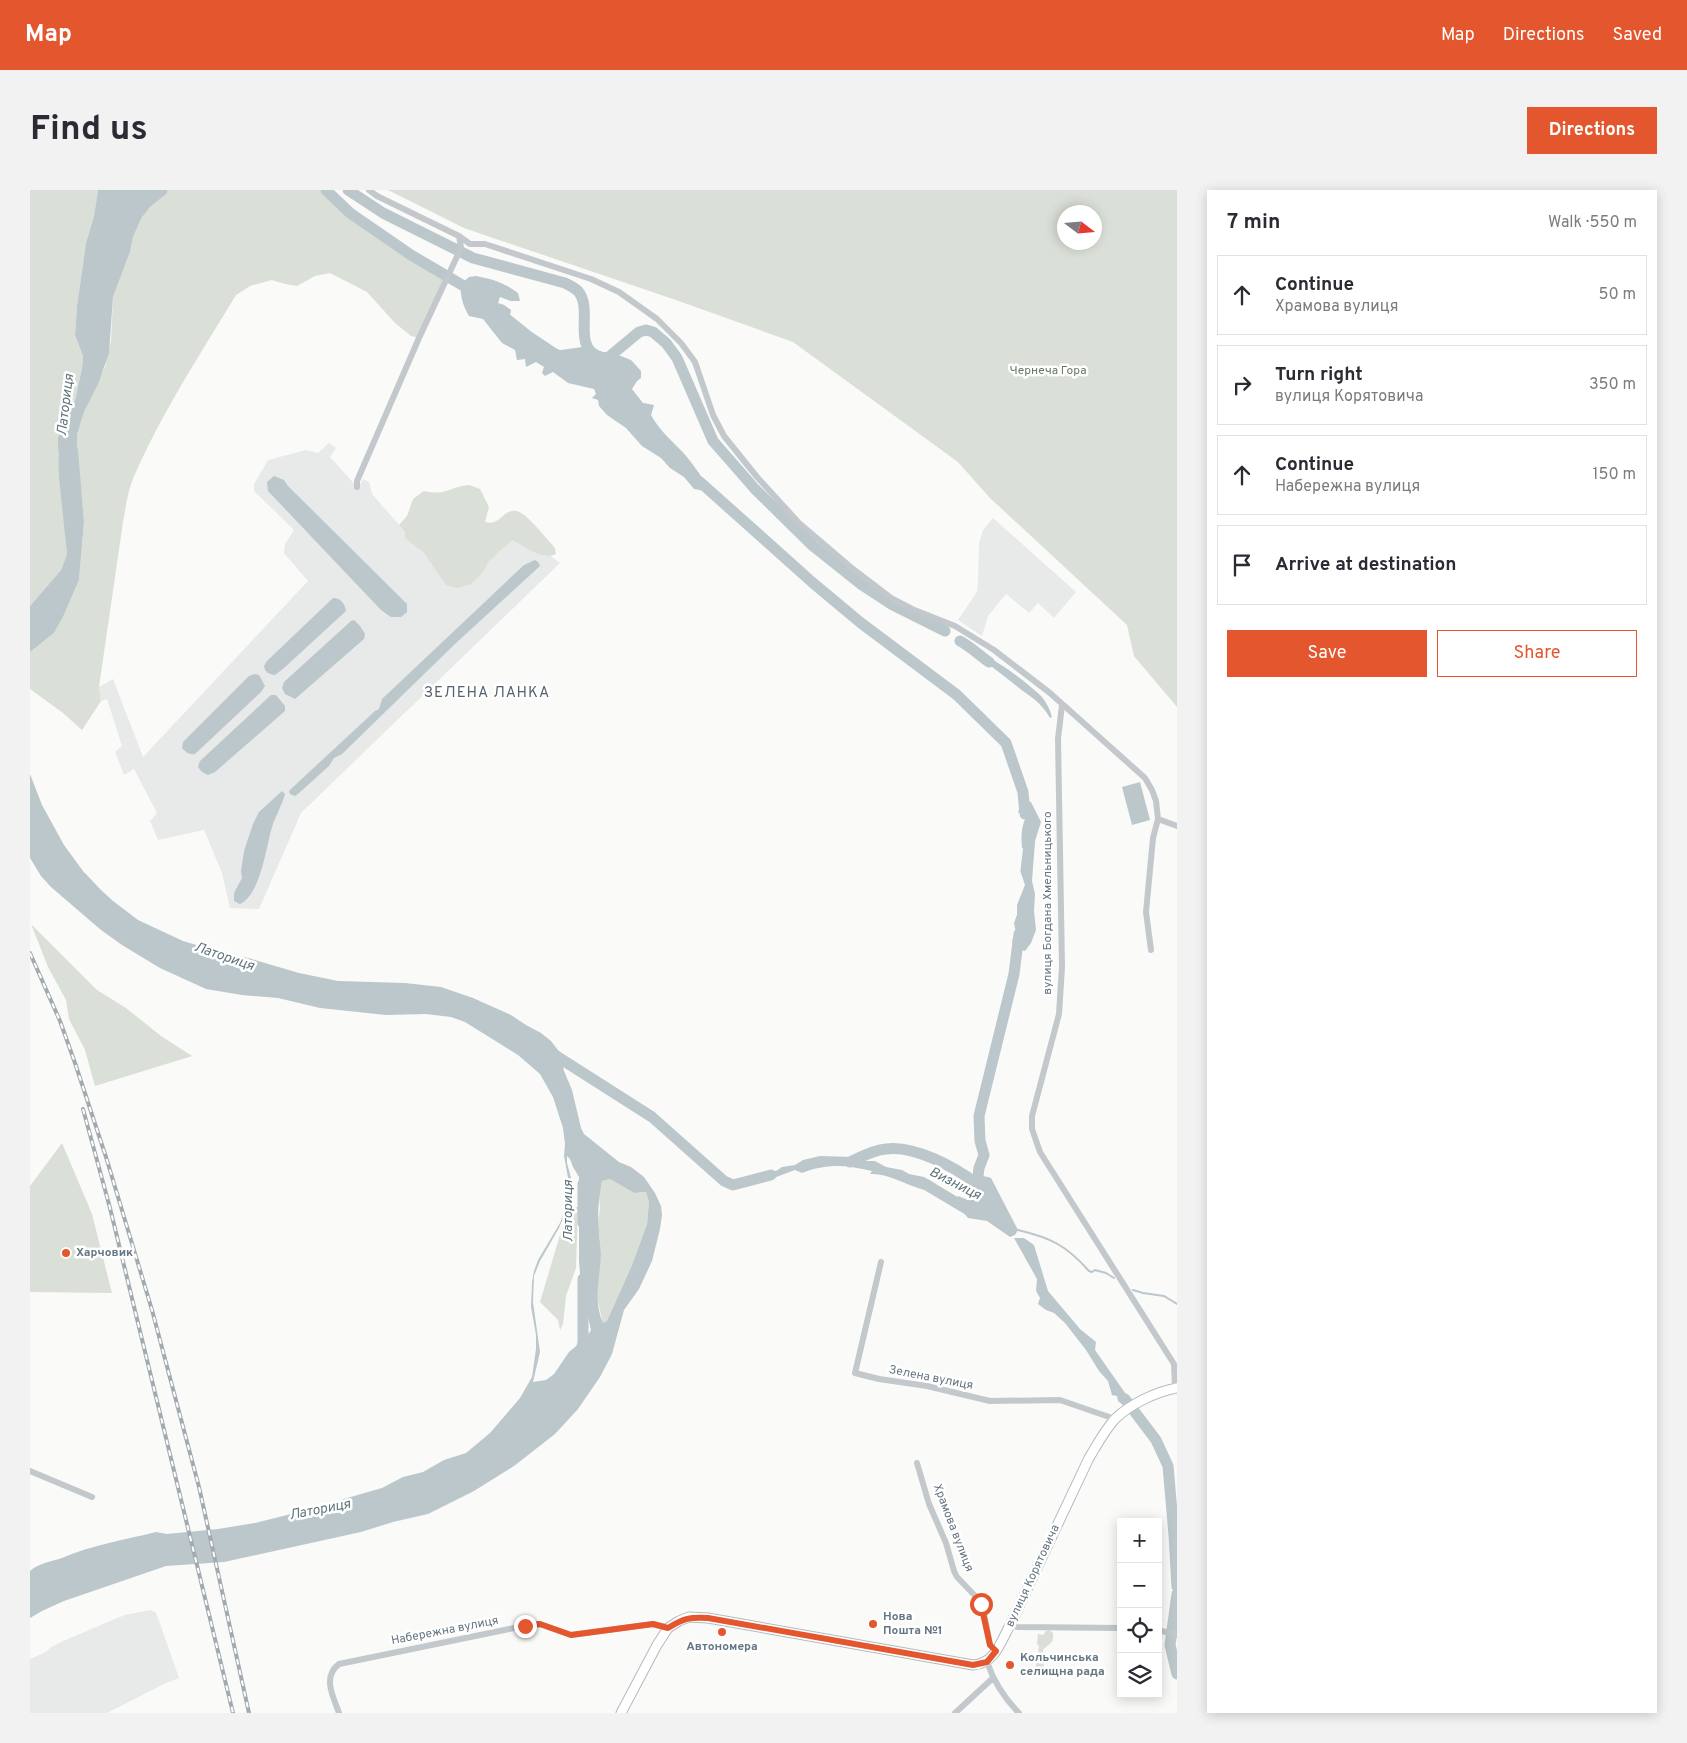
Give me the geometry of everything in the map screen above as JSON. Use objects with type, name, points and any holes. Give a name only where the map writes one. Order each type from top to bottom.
[{"type":"main road","name":"вулиця Корятовича","points":[[987,1662],[996,1651],[1010,1625],[1089,1458],[1101,1437],[1115,1419],[1143,1399],[1176,1388]]},
{"type":"main road","points":[[621,1713],[657,1644],[668,1628],[689,1617],[708,1618],[973,1665],[987,1662]]},
{"type":"street","points":[[369,190],[377,196],[459,236],[470,244],[485,244],[591,279],[620,292],[657,319],[681,343],[695,362],[713,415],[724,436],[757,477],[799,523],[853,569],[891,598],[912,609],[955,626],[977,639],[1050,693],[1145,778],[1156,801],[1158,819],[1152,847],[1146,912],[1151,950]]},
{"type":"street","points":[[357,487],[357,481],[461,248],[459,236]]},
{"type":"street","name":"вулиця Богдана Хмельницького","points":[[1062,705],[1058,739],[1062,967],[1060,998],[1057,1022],[1032,1116],[1032,1129],[1040,1152],[1174,1364],[1176,1388]]},
{"type":"street","points":[[1158,819],[1177,826]]},
{"type":"street","name":"Зелена вулиця","points":[[881,1262],[855,1373],[879,1379],[928,1386],[990,1401],[1060,1400],[1115,1419]]},
{"type":"street","name":"Храмова вулиця","points":[[917,1463],[929,1504],[946,1543],[954,1571],[957,1577],[980,1601],[990,1645],[996,1651]]},
{"type":"street","points":[[30,1471],[92,1498]]},
{"type":"street","name":"Набережна вулиця","points":[[339,1713],[330,1689],[330,1678],[333,1668],[339,1664],[529,1625],[540,1624],[571,1635],[653,1624],[668,1628]]},
{"type":"street","points":[[1010,1625],[1018,1627],[1117,1628]]},
{"type":"street","points":[[1162,1631],[1177,1634]]},
{"type":"street","points":[[987,1662],[993,1678],[1008,1703],[1019,1713]]},
{"type":"street","points":[[956,1713],[993,1678]]},
{"type":"shaded area","points":[[329,443],[336,448],[330,457],[358,488],[363,479],[369,482],[372,494],[453,586],[516,530],[560,563],[301,813],[259,909],[230,908],[222,873],[204,830],[158,840],[150,821],[157,813],[134,769],[124,775],[115,752],[122,746],[107,699],[101,701],[99,687],[113,679],[143,757],[308,581],[284,553],[285,544],[294,530],[254,491],[254,484],[268,460],[306,450],[318,453]]},
{"type":"shaded area","points":[[993,518],[1076,592],[1054,618],[1038,603],[1029,613],[1006,594],[988,616],[982,636],[958,620],[977,592],[979,543],[983,530]]},
{"type":"shaded area","points":[[150,1610],[157,1615],[179,1678],[107,1713],[30,1713],[30,1659],[46,1652],[61,1642],[110,1621],[125,1615]]},
{"type":"green space","points":[[30,190],[98,190],[94,216],[86,243],[77,306],[75,335],[83,356],[82,368],[75,401],[65,425],[58,452],[67,554],[61,570],[30,606]]},
{"type":"green space","points":[[154,190],[326,190],[350,213],[411,255],[445,274],[438,299],[419,338],[411,336],[395,323],[367,292],[330,273],[315,276],[297,286],[272,280],[250,286],[236,295],[157,428],[133,480],[123,522],[99,687],[101,701],[82,730],[63,713],[30,689],[30,652],[54,633],[79,580],[84,522],[76,437],[84,412],[105,367],[111,341],[113,297],[130,252],[133,237]]},
{"type":"green space","name":"Чернеча Гора","points":[[388,190],[1177,190],[1177,707],[1134,656],[1127,625],[990,498],[958,462],[793,342],[464,228]]},
{"type":"green space","points":[[469,485],[480,489],[489,507],[485,522],[495,522],[509,512],[519,512],[555,548],[556,554],[545,556],[512,540],[489,561],[482,573],[471,584],[457,588],[446,585],[424,553],[405,538],[405,532],[399,525],[407,516],[413,499],[424,491],[443,492]]},
{"type":"green space","points":[[31,924],[97,990],[126,1008],[161,1036],[192,1056],[95,1086],[85,1050],[69,1019],[66,1000],[48,967]]},
{"type":"green space","name":"Харчовик","points":[[62,1143],[92,1214],[112,1293],[30,1292],[30,1186]]},
{"type":"green space","points":[[610,1179],[634,1193],[646,1192],[649,1202],[647,1224],[632,1265],[607,1321],[603,1324],[598,1301],[601,1252],[598,1221],[600,1209],[599,1194],[602,1181]]},
{"type":"green space","points":[[572,1207],[578,1207],[576,1268],[566,1296],[563,1324],[560,1330],[558,1320],[540,1302],[563,1225]]},
{"type":"green space","points":[[1049,1630],[1053,1633],[1053,1640],[1043,1650],[1044,1667],[1038,1669],[1037,1676],[1034,1676],[1039,1646],[1037,1644],[1038,1634],[1043,1635]]},
{"type":"water","points":[[98,190],[154,190],[133,237],[130,252],[113,297],[109,353],[99,382],[84,412],[75,441],[78,450],[84,522],[79,580],[54,633],[30,652],[30,606],[61,570],[67,554],[59,477],[58,438],[75,401],[82,368],[83,356],[75,335],[77,306],[86,243],[94,216]]},
{"type":"water","points":[[476,276],[498,282],[518,293],[520,301],[511,301],[500,297],[498,303],[511,310],[509,321],[546,348],[561,350],[582,347],[631,360],[641,371],[641,378],[632,389],[643,403],[654,405],[651,415],[663,432],[690,461],[711,492],[694,489],[684,477],[670,468],[661,458],[642,446],[626,428],[607,415],[599,406],[598,400],[592,398],[596,394],[594,389],[568,383],[553,372],[545,376],[542,373],[544,367],[536,362],[526,367],[525,359],[517,360],[515,350],[502,343],[483,319],[469,316],[462,301],[461,284],[469,277]]},
{"type":"water","points":[[274,476],[284,480],[407,604],[407,612],[401,617],[391,617],[381,610],[268,491],[267,482]]},
{"type":"water","points":[[535,560],[540,566],[456,643],[342,754],[334,758],[329,766],[295,796],[290,794],[289,791],[292,788],[379,709],[382,699],[524,565]]},
{"type":"water","points":[[333,598],[342,602],[346,611],[275,675],[267,672],[264,666],[267,661]]},
{"type":"water","points":[[354,620],[365,634],[364,639],[295,699],[285,694],[282,688],[284,682]]},
{"type":"water","points":[[978,653],[1021,679],[1042,697],[1052,717],[1050,718],[1033,699],[977,657]]},
{"type":"water","points":[[259,675],[265,686],[261,692],[195,754],[189,754],[185,751],[182,748],[183,742],[249,676]]},
{"type":"water","points":[[271,695],[276,695],[285,706],[285,711],[215,772],[208,775],[202,772],[198,767],[200,761]]},
{"type":"water","points":[[30,774],[42,805],[64,845],[83,871],[113,901],[138,920],[183,941],[299,973],[338,981],[405,983],[441,987],[473,998],[511,1015],[551,1041],[561,1054],[564,1071],[572,1090],[584,1134],[619,1162],[631,1167],[644,1177],[655,1193],[661,1206],[662,1215],[652,1261],[639,1289],[624,1310],[612,1354],[600,1377],[578,1409],[555,1434],[514,1466],[474,1491],[428,1514],[361,1532],[224,1562],[166,1566],[64,1601],[30,1618],[30,1571],[41,1564],[96,1546],[156,1532],[167,1534],[218,1529],[255,1523],[295,1513],[382,1488],[403,1477],[423,1472],[444,1460],[466,1453],[490,1433],[520,1398],[532,1377],[536,1349],[536,1335],[531,1307],[534,1271],[538,1260],[560,1223],[571,1194],[564,1156],[563,1128],[553,1097],[540,1074],[518,1055],[465,1022],[451,1017],[426,1014],[386,1015],[320,1008],[278,998],[206,989],[160,968],[101,930],[51,887],[41,876],[30,858]],"holes":[[[567,1156],[579,1177],[579,1189],[584,1204],[579,1217],[579,1261],[581,1287],[591,1330],[586,1338],[569,1352],[554,1374],[546,1380],[533,1382],[540,1352],[533,1302],[534,1276],[540,1261],[559,1228],[572,1197],[574,1189]],[[610,1179],[634,1193],[646,1192],[649,1202],[647,1224],[632,1265],[607,1321],[603,1323],[598,1306],[601,1254],[598,1213],[602,1181]]]},
{"type":"water","points":[[1140,782],[1150,820],[1132,825],[1122,787]]},
{"type":"water","points":[[282,791],[285,794],[272,827],[258,881],[247,899],[240,904],[234,901],[234,893],[242,878],[241,871],[244,851],[253,824],[259,812]]},
{"type":"water","points":[[1023,800],[1031,802],[1041,822],[1035,841],[1032,881],[1035,894],[1036,930],[1031,943],[1025,951],[1017,949],[1012,941],[1016,933],[1014,923],[1017,915],[1017,905],[1025,885],[1021,873],[1022,859],[1028,856],[1028,851],[1022,848],[1022,828],[1026,817],[1018,812]]},
{"type":"water","points":[[820,1156],[854,1157],[860,1161],[875,1161],[886,1167],[924,1177],[936,1184],[937,1191],[920,1189],[887,1176],[870,1174],[872,1171],[845,1166],[829,1166],[802,1173],[795,1170],[768,1180],[753,1177],[766,1171],[776,1171],[782,1167],[795,1165],[803,1160]]},
{"type":"water","points":[[969,1174],[991,1178],[1018,1230],[1015,1235],[1010,1237],[987,1221],[968,1218],[963,1212],[951,1206],[958,1196],[968,1200],[975,1200],[977,1197],[971,1187],[965,1182]]},
{"type":"water","points":[[1014,1238],[1024,1238],[1034,1245],[1048,1291],[1080,1329],[1096,1342],[1095,1350],[1130,1400],[1123,1405],[1118,1401],[1117,1396],[1112,1395],[1108,1381],[1065,1323],[1054,1313],[1038,1304],[1040,1298],[1036,1291],[1037,1279]]},
{"type":"waterway","points":[[140,211],[145,204],[162,190]]},
{"type":"waterway","points":[[326,190],[350,213],[411,255],[474,292]]},
{"type":"waterway","points":[[348,190],[383,213],[473,258],[565,283],[575,289],[582,299],[584,308],[587,345],[591,352],[600,357]]},
{"type":"waterway","points":[[498,312],[528,336],[558,356]]},
{"type":"waterway","points":[[600,360],[609,357],[639,332],[646,330],[653,332],[666,343],[677,358],[713,441],[755,489],[813,546],[862,585],[891,604],[945,631]]},
{"type":"waterway","name":"Латориця","points":[[76,436],[76,446]]},
{"type":"waterway","points":[[700,482],[813,583],[861,623],[957,695],[1006,743],[1023,792],[1025,814]]},
{"type":"waterway","points":[[960,641],[989,662]]},
{"type":"waterway","points":[[1026,871],[1029,845],[1028,835]]},
{"type":"waterway","points":[[978,1190],[979,1168],[984,1155],[980,1141],[979,1116],[1014,974],[1019,934]]},
{"type":"waterway","name":"Визниця","points":[[550,1052],[652,1117],[724,1181],[733,1185],[771,1175]]},
{"type":"waterway","points":[[850,1162],[881,1150],[909,1150],[946,1164],[977,1184]]},
{"type":"waterway","name":"Латориця","points":[[583,1184],[583,1223]]},
{"type":"waterway","name":"Визниця","points":[[925,1184],[967,1209]]},
{"type":"waterway","points":[[1018,1230],[1049,1240],[1073,1255],[1089,1271],[1095,1270],[1106,1273],[1114,1278]]},
{"type":"waterway","name":"Латориця","points":[[580,1353],[583,1343],[583,1279]]},
{"type":"waterway","points":[[1133,1290],[1164,1296],[1177,1304]]},
{"type":"waterway","name":"Визниця","points":[[1125,1399],[1156,1440],[1168,1466],[1174,1535],[1177,1537]]},
{"type":"waterway","points":[[1174,1535],[1177,1587]]},
{"type":"waterway","points":[[1177,1594],[1170,1645],[1177,1674]]},
{"type":"railway","points":[[30,953],[60,1021],[75,1063],[106,1157],[152,1310],[199,1487],[249,1713]]},
{"type":"railway","points":[[83,1109],[110,1208],[233,1713]]},
{"type":"place","name":"Харчовик","points":[[66,1253]]},
{"type":"place","name":"Нова Пошта №1","points":[[873,1624]]},
{"type":"place","name":"Автономера","points":[[722,1632]]},
{"type":"place","name":"Кольчинська селищна рада","points":[[1010,1665]]},
{"type":"district","name":"ЗЕЛЕНА ЛАНКА","points":[[487,693]]},
{"type":"route","points":[[525,1626],[540,1624],[571,1635],[653,1624],[668,1628],[689,1617],[708,1618],[979,1665],[987,1662],[996,1651],[990,1645],[981,1604]]}]
